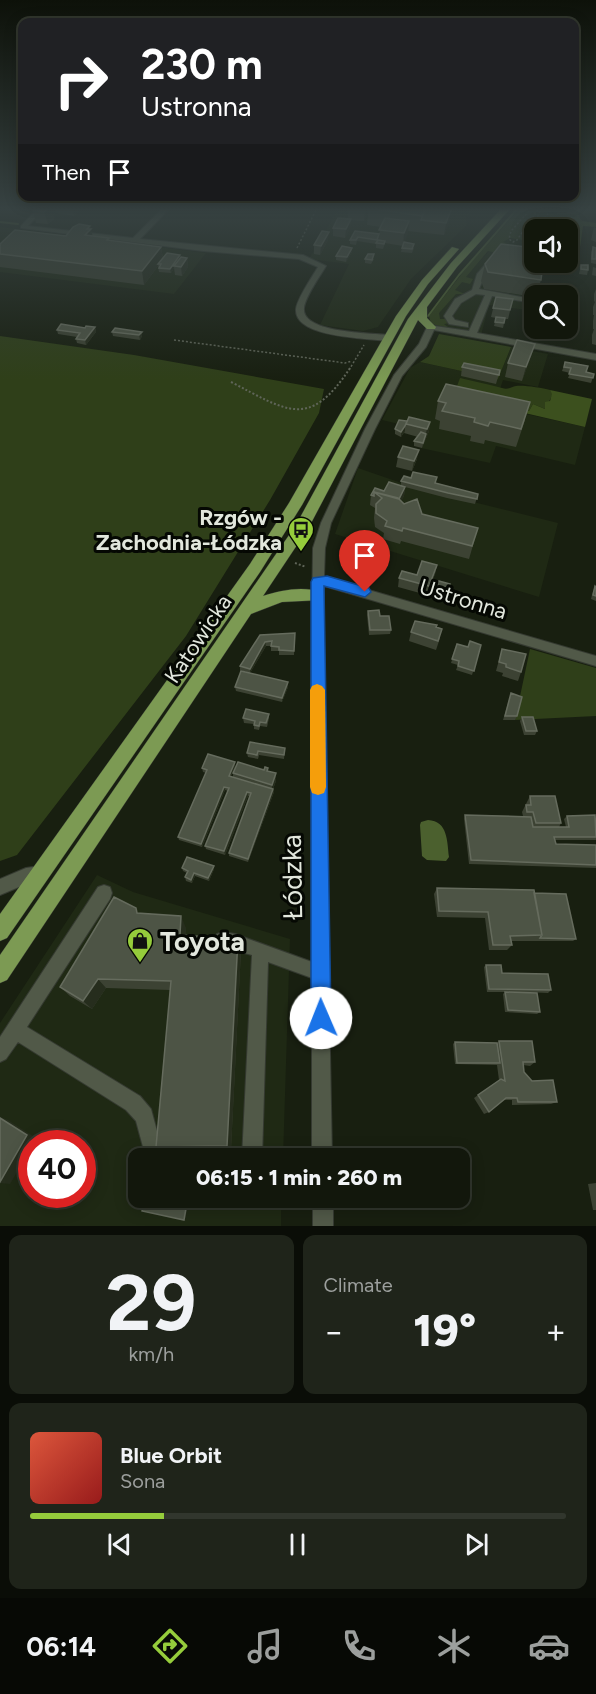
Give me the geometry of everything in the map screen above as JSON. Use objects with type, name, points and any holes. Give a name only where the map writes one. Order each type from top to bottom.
[{"type":"main road","points":[[407,318],[440,265]]},
{"type":"main road","points":[[407,318],[422,307],[454,265]]},
{"type":"main road","points":[[422,307],[422,319],[431,327]]},
{"type":"main road","name":"Katowicka","points":[[0,931],[278,532],[387,338],[407,318]]},
{"type":"main road","name":"Katowicka","points":[[0,972],[302,526],[407,318]]},
{"type":"main road","points":[[246,610],[282,595],[317,589]]},
{"type":"street","points":[[319,265],[322,267],[300,307],[300,314],[304,321],[322,330],[387,338]]},
{"type":"street","points":[[474,331],[452,322],[448,316],[458,302],[475,291],[481,274],[489,265]]},
{"type":"street","points":[[475,291],[524,300]]},
{"type":"street","points":[[474,331],[489,294]]},
{"type":"street","points":[[431,327],[474,331],[596,357]]},
{"type":"street","name":"Łódzka","points":[[322,1148],[317,589],[319,548],[338,496],[398,375],[423,345],[431,327]]},
{"type":"street","name":"Ustronna","points":[[317,589],[327,581],[596,661]]},
{"type":"street","points":[[0,887],[26,876],[40,874]]},
{"type":"street","points":[[0,1053],[104,893]]},
{"type":"street","points":[[210,939],[239,941],[299,968],[320,972]]},
{"type":"street","points":[[252,1148],[260,952]]},
{"type":"street","points":[[15,1030],[134,1103],[144,1116],[152,1148]]},
{"type":"street","points":[[323,1208],[323,1226]]},
{"type":"path","points":[[231,382],[280,407],[304,410],[320,405],[330,396],[370,335]]},
{"type":"path","points":[[174,340],[345,363],[353,360]]},
{"type":"path","points":[[295,563],[312,569]]},
{"type":"shaded area","points":[[0,265],[196,265],[174,294],[0,272]]},
{"type":"shaded area","points":[[348,265],[425,265],[411,279],[378,327],[363,331],[320,325]]},
{"type":"shaded area","points":[[469,265],[476,265],[466,277],[473,279],[470,284],[462,282],[455,290],[465,294],[456,294],[439,313],[440,319],[446,319],[449,323],[444,324],[449,328],[431,324],[429,316]]},
{"type":"shaded area","points":[[476,265],[524,265],[524,273],[540,273],[539,285],[524,285],[524,310],[489,305],[481,335],[437,327],[436,316],[449,294]]},
{"type":"shaded area","points":[[439,334],[511,347],[498,379],[420,362],[429,356]]},
{"type":"shaded area","points":[[0,336],[134,355],[324,389],[319,413],[270,500],[186,636],[17,855],[0,861]]},
{"type":"shaded area","points":[[511,347],[548,354],[538,387],[503,380],[494,407],[585,427],[575,465],[496,446],[490,463],[421,448],[428,431],[382,420],[410,368],[420,362],[498,379]]},
{"type":"shaded area","points":[[460,378],[504,389],[519,386],[550,390],[553,394],[545,409],[533,404],[529,411],[453,397]]},
{"type":"shaded area","points":[[550,390],[592,399],[585,427],[516,411],[523,409],[529,411],[533,404],[545,409],[545,402],[550,401],[552,394]]},
{"type":"shaded area","points":[[358,468],[413,487],[558,523],[539,597],[335,534]]},
{"type":"shaded area","points":[[530,649],[596,668],[596,716],[515,720]]},
{"type":"shaded area","points":[[435,821],[443,828],[449,857],[446,861],[427,860],[422,856],[420,825],[421,822]]},
{"type":"shaded area","points":[[97,875],[133,892],[290,939],[283,1148],[128,1148],[128,1208],[281,1208],[281,1226],[0,1226],[0,1023]]},
{"type":"building","points":[[94,265],[147,265],[142,271]]},
{"type":"building","points":[[160,265],[173,265],[170,269],[159,268]]},
{"type":"building","points":[[485,265],[524,265],[524,273],[542,273],[541,280],[488,272]]},
{"type":"building","points":[[581,265],[588,265],[588,270],[581,269]]},
{"type":"building","points":[[496,297],[513,299],[510,310],[493,308]]},
{"type":"building","points":[[496,317],[505,318],[504,323],[495,322]]},
{"type":"building","points":[[61,324],[85,328],[86,326],[95,327],[85,340],[76,339],[80,333],[57,330]]},
{"type":"building","points":[[115,328],[142,332],[139,335],[112,332]]},
{"type":"building","points":[[517,340],[535,344],[526,367],[508,363]]},
{"type":"building","points":[[565,362],[588,366],[586,372],[594,374],[593,378],[569,374],[571,368],[564,367]]},
{"type":"building","points":[[464,363],[500,370],[499,375],[462,367]]},
{"type":"building","points":[[446,384],[530,402],[521,429],[490,422],[488,426],[474,422],[475,418],[442,411],[446,403],[438,401]]},
{"type":"building","points":[[409,417],[430,422],[427,429],[406,424]]},
{"type":"building","points":[[399,420],[407,421],[401,432],[395,429]]},
{"type":"building","points":[[421,432],[426,434],[423,443],[414,441]]},
{"type":"building","points":[[403,446],[419,450],[414,461],[398,457]]},
{"type":"building","points":[[413,472],[437,477],[435,483],[478,494],[477,499],[401,481],[404,476],[411,478]]},
{"type":"building","points":[[389,482],[405,487],[399,499],[374,492],[374,496],[371,495],[375,488],[384,491]]},
{"type":"building","points":[[374,492],[398,498],[404,504],[417,499],[422,514],[478,528],[472,546],[403,528],[402,531],[385,526],[387,521],[376,513],[376,504],[382,498]]},
{"type":"building","points":[[422,561],[437,565],[429,586],[399,578],[402,571],[417,575]]},
{"type":"building","points":[[439,581],[450,584],[446,594],[435,591]]},
{"type":"building","points":[[379,610],[380,616],[389,616],[391,630],[370,630],[368,611]]},
{"type":"building","points":[[415,621],[437,625],[436,627],[442,629],[438,641],[411,632]]},
{"type":"building","points":[[295,633],[294,651],[279,650],[279,647],[271,646],[272,641],[265,642],[250,669],[240,666],[260,635]]},
{"type":"building","points":[[470,641],[481,645],[474,671],[458,666],[459,661],[452,659],[457,644],[468,647]]},
{"type":"building","points":[[502,649],[526,654],[521,672],[499,662]]},
{"type":"building","points":[[241,671],[288,682],[282,698],[235,687]]},
{"type":"building","points":[[511,693],[522,697],[517,716],[505,716]]},
{"type":"building","points":[[246,709],[269,714],[266,723],[260,722],[259,726],[254,725],[255,721],[243,718]]},
{"type":"building","points":[[522,717],[533,717],[537,731],[526,731]]},
{"type":"building","points":[[250,742],[285,748],[284,755],[258,751],[257,755],[247,753]]},
{"type":"building","points":[[208,754],[235,762],[229,776],[273,789],[248,859],[229,853],[251,793],[247,792],[224,851],[205,846],[229,788],[224,787],[201,844],[178,837],[207,770],[202,768]]},
{"type":"building","points":[[238,762],[264,770],[265,767],[268,768],[267,771],[276,773],[272,785],[233,773]]},
{"type":"building","points":[[530,796],[555,796],[561,823],[536,823],[533,812],[527,812],[526,805],[531,805]]},
{"type":"building","points":[[465,815],[531,817],[533,827],[569,827],[567,816],[595,815],[596,837],[554,837],[556,844],[596,845],[596,865],[471,860]]},
{"type":"building","points":[[187,857],[214,866],[208,878],[194,873],[191,880],[185,877],[188,871],[182,868]]},
{"type":"building","points":[[437,888],[534,890],[542,935],[510,936],[512,945],[493,945],[488,912],[439,911]]},
{"type":"building","points":[[534,893],[566,894],[576,939],[540,938],[542,935]]},
{"type":"building","points":[[114,897],[136,908],[137,913],[181,916],[180,935],[238,939],[227,1146],[156,1147],[171,981],[98,979],[83,1001],[60,987]]},
{"type":"building","points":[[486,965],[501,965],[502,973],[548,974],[551,990],[489,989]]},
{"type":"building","points":[[505,992],[537,993],[540,1012],[508,1010]]},
{"type":"building","points":[[499,1041],[532,1041],[535,1062],[523,1062],[524,1072],[532,1081],[553,1080],[557,1102],[518,1102],[517,1098],[506,1098],[489,1112],[478,1095],[501,1079],[505,1081]]},
{"type":"building","points":[[455,1042],[497,1043],[500,1063],[457,1063]]},
{"type":"building","points":[[0,1118],[19,1130],[18,1151],[0,1182]]},
{"type":"building","points":[[143,1208],[186,1208],[184,1220],[142,1211]]},
{"type":"waterway","points":[[428,316],[468,265]]},
{"type":"slow traffic","points":[[317,690],[318,787]]},
{"type":"place","name":"Rzgów - Zachodnia-Łódzka","points":[[301,553]]},
{"type":"place","name":"Toyota","points":[[140,964]]},
{"type":"route","points":[[321,1018],[317,582],[327,581],[365,592]]}]
